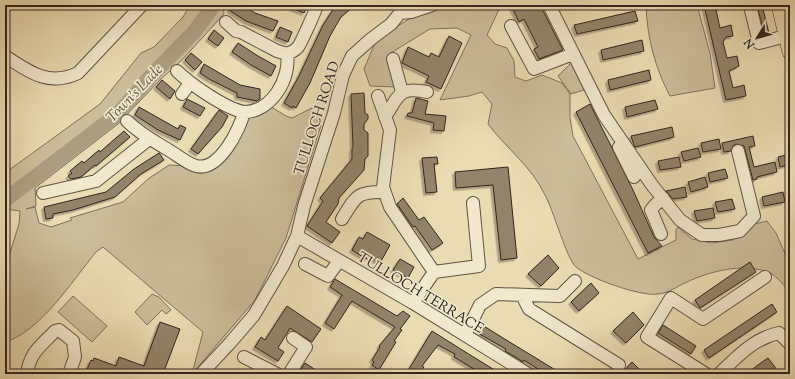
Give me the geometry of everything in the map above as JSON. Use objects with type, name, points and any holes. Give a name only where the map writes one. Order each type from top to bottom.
[{"type":"main road","points":[[779,5],[790,52]]},
{"type":"street","points":[[5,56],[36,75],[65,79],[78,73],[142,5]]},
{"type":"street","points":[[226,22],[234,35],[240,32],[286,54],[296,49],[300,43],[306,28],[314,16],[317,5]]},
{"type":"street","name":"TULLOCH ROAD","points":[[202,374],[254,315],[283,266],[297,236],[304,206],[334,112],[343,75],[352,56],[391,24],[398,9],[412,12],[432,5]]},
{"type":"street","points":[[549,5],[634,177]]},
{"type":"street","points":[[751,10],[759,43],[786,36]]},
{"type":"street","points":[[511,26],[534,69],[573,54]]},
{"type":"street","points":[[177,71],[190,83],[234,108],[244,112],[256,111],[268,104],[284,78],[288,62],[286,54]]},
{"type":"street","points":[[393,59],[402,92]]},
{"type":"street","points":[[182,94],[190,83]]},
{"type":"street","points":[[385,117],[402,92],[408,90],[427,92]]},
{"type":"street","points":[[378,96],[390,130],[383,186],[390,207],[434,272]]},
{"type":"street","points":[[127,121],[149,139],[194,165],[204,166],[221,155],[230,144],[239,130],[244,112]]},
{"type":"street","points":[[604,115],[680,220],[702,235],[719,235],[740,231],[754,216],[738,151]]},
{"type":"street","points":[[43,193],[96,182],[149,139]]},
{"type":"street","points":[[342,219],[358,195],[368,192],[385,192]]},
{"type":"street","points":[[661,234],[651,210],[654,205],[663,198]]},
{"type":"street","points":[[413,303],[434,272],[479,266],[473,203]]},
{"type":"street","name":"TULLOCH TERRACE","points":[[297,236],[413,303],[528,374]]},
{"type":"street","points":[[305,264],[328,276],[339,261]]},
{"type":"street","points":[[706,374],[647,337],[671,298],[703,319],[765,277]]},
{"type":"street","points":[[465,335],[480,305],[496,294],[560,296],[576,281]]},
{"type":"street","points":[[522,295],[529,309],[619,364]]},
{"type":"street","points":[[27,374],[29,360],[55,331],[59,330],[73,341],[75,357],[69,374]]},
{"type":"street","points":[[719,374],[748,347],[765,336],[779,333],[790,344]]},
{"type":"street","points":[[289,374],[306,346],[293,338]]},
{"type":"street","points":[[244,357],[277,374]]},
{"type":"shaded area","points":[[190,5],[223,5],[224,14],[182,60],[161,79],[118,124],[35,188],[36,206],[26,209],[35,207],[39,223],[51,227],[72,220],[70,218],[123,202],[148,179],[169,165],[206,167],[225,159],[248,119],[268,105],[292,118],[312,108],[318,115],[318,125],[321,125],[286,238],[255,300],[192,374],[203,332],[103,247],[96,252],[43,317],[31,328],[5,342],[5,269],[19,224],[20,211],[5,209],[5,173],[100,104],[141,53],[154,47],[183,17]]},
{"type":"shaded area","points":[[449,5],[501,5],[487,35],[495,44],[507,48],[514,61],[515,77],[526,81],[542,75],[562,83],[570,94],[570,118],[573,136],[638,259],[676,240],[676,230],[678,227],[692,239],[712,243],[733,240],[754,224],[767,221],[776,233],[790,265],[790,292],[770,273],[750,268],[728,269],[716,272],[695,279],[666,292],[650,294],[640,293],[616,286],[592,276],[576,267],[568,255],[540,185],[488,124],[492,104],[482,92],[469,96],[440,100],[471,35],[457,28],[430,29],[389,54],[397,87],[370,86],[364,69],[375,43],[409,19],[433,9]]},
{"type":"shaded area","points":[[646,5],[697,5],[710,53],[715,88],[670,96],[660,74],[653,52],[648,29]]},
{"type":"shaded area","points":[[571,63],[584,90],[571,94],[558,76]]},
{"type":"shaded area","points":[[152,294],[159,297],[171,310],[166,314],[162,310],[147,325],[135,312]]},
{"type":"shaded area","points":[[73,296],[107,326],[92,342],[58,312]]},
{"type":"building","points":[[232,5],[242,5],[255,13],[278,21],[273,31],[246,21],[229,10]]},
{"type":"building","points":[[285,5],[307,5],[304,13]]},
{"type":"building","points":[[338,5],[355,5],[341,17],[330,36],[310,83],[296,108],[293,106],[292,108],[284,103],[299,76],[323,25]]},
{"type":"building","points":[[511,5],[540,5],[563,50],[539,59],[534,49],[538,47],[524,19],[519,22]]},
{"type":"building","points":[[704,5],[715,5],[720,28],[731,25],[733,36],[726,37],[723,42],[727,58],[737,56],[739,66],[729,71],[733,88],[744,85],[746,96],[726,100]]},
{"type":"building","points":[[757,5],[762,5],[769,33],[764,34]]},
{"type":"building","points":[[635,11],[638,21],[577,34],[574,25]]},
{"type":"building","points":[[280,27],[292,32],[288,42],[276,37]]},
{"type":"building","points":[[214,30],[224,38],[218,46],[208,39]]},
{"type":"building","points":[[449,36],[462,43],[441,89],[426,82],[429,76],[402,63],[408,47],[429,57],[431,53],[439,57]]},
{"type":"building","points":[[642,40],[644,51],[603,60],[601,50]]},
{"type":"building","points":[[238,43],[276,66],[271,76],[232,52]]},
{"type":"building","points":[[191,53],[202,62],[195,70],[185,60]]},
{"type":"building","points":[[204,64],[240,85],[260,89],[260,99],[257,101],[237,97],[237,93],[200,73]]},
{"type":"building","points":[[649,70],[651,80],[610,90],[608,80]]},
{"type":"building","points":[[162,80],[175,91],[170,99],[156,87]]},
{"type":"building","points":[[364,93],[365,113],[368,115],[368,119],[364,124],[364,130],[368,133],[368,156],[365,159],[364,170],[339,198],[338,204],[326,222],[340,232],[332,243],[307,226],[323,201],[320,198],[352,159],[351,94]]},
{"type":"building","points":[[416,98],[428,101],[425,114],[446,116],[444,131],[433,130],[434,123],[407,116],[408,113],[412,113]]},
{"type":"building","points":[[187,99],[205,108],[200,116],[183,107]]},
{"type":"building","points":[[655,100],[658,109],[627,117],[625,107]]},
{"type":"building","points":[[590,104],[633,190],[654,237],[662,246],[648,253],[576,112]]},
{"type":"building","points":[[139,107],[178,129],[180,125],[186,128],[180,140],[158,130],[135,115]]},
{"type":"building","points":[[219,110],[228,116],[222,127],[198,154],[191,149]]},
{"type":"building","points":[[672,127],[674,137],[635,147],[631,136]]},
{"type":"building","points":[[124,131],[130,137],[96,166],[95,165],[81,177],[71,179],[68,176],[72,173],[70,171],[82,161],[84,163],[99,150],[100,152]]},
{"type":"building","points":[[753,136],[755,146],[749,147],[754,167],[775,162],[777,172],[757,177],[757,179],[753,180],[744,146],[736,144],[733,146],[731,151],[724,152],[722,143]]},
{"type":"building","points":[[719,139],[721,149],[703,152],[701,143]]},
{"type":"building","points":[[698,148],[701,157],[684,161],[681,152]]},
{"type":"building","points":[[159,153],[164,160],[141,174],[115,197],[73,210],[53,214],[53,218],[46,219],[44,207],[106,192],[134,169]]},
{"type":"building","points":[[790,154],[790,164],[780,167],[778,157]]},
{"type":"building","points":[[437,157],[438,164],[434,164],[437,192],[426,193],[422,158]]},
{"type":"building","points":[[679,157],[681,167],[660,170],[658,161]]},
{"type":"building","points":[[508,167],[517,258],[501,260],[493,185],[456,188],[455,172]]},
{"type":"building","points":[[725,169],[728,178],[710,182],[708,173]]},
{"type":"building","points":[[705,177],[708,187],[691,192],[688,182]]},
{"type":"building","points":[[685,187],[687,197],[673,199],[666,191]]},
{"type":"building","points":[[783,192],[785,202],[764,206],[762,197]]},
{"type":"building","points":[[403,198],[419,220],[424,217],[443,243],[432,250],[397,204]]},
{"type":"building","points":[[732,199],[735,209],[718,212],[715,202]]},
{"type":"building","points":[[713,208],[715,218],[697,221],[694,211]]},
{"type":"building","points":[[367,232],[390,245],[380,263],[368,256],[366,259],[352,250],[359,237],[363,239]]},
{"type":"building","points":[[548,255],[559,268],[541,286],[528,274]]},
{"type":"building","points":[[400,259],[414,267],[408,278],[393,270]]},
{"type":"building","points":[[750,262],[756,272],[700,308],[695,300]]},
{"type":"building","points":[[335,279],[397,316],[403,311],[410,316],[400,329],[402,330],[394,341],[396,342],[379,370],[372,365],[374,362],[372,360],[380,347],[379,346],[395,327],[352,301],[334,329],[325,323],[342,295],[330,287]]},
{"type":"building","points":[[591,283],[599,293],[579,311],[571,302]]},
{"type":"building","points":[[772,304],[777,312],[709,358],[704,350]]},
{"type":"building","points":[[287,306],[321,329],[312,342],[290,328],[278,348],[284,352],[278,361],[255,347],[261,337],[265,340]]},
{"type":"building","points":[[633,312],[644,325],[626,343],[613,331]]},
{"type":"building","points":[[160,322],[180,329],[163,374],[91,374],[86,372],[91,360],[93,361],[94,358],[116,366],[119,357],[144,366]]},
{"type":"building","points":[[479,323],[562,374],[539,374],[541,371],[524,360],[523,362],[505,351],[506,349],[476,332]]},
{"type":"building","points":[[663,325],[696,346],[691,354],[658,333]]},
{"type":"building","points":[[432,331],[501,374],[482,374],[454,357],[455,354],[438,345],[422,366],[424,367],[419,374],[406,374]]},
{"type":"building","points":[[768,358],[780,374],[746,374],[758,365]]},
{"type":"building","points":[[632,362],[644,374],[621,374]]},
{"type":"building","points":[[305,363],[322,374],[298,374]]},
{"type":"waterway","name":"Town's Lade","points":[[5,200],[119,113],[150,77],[194,32],[214,5]]}]
